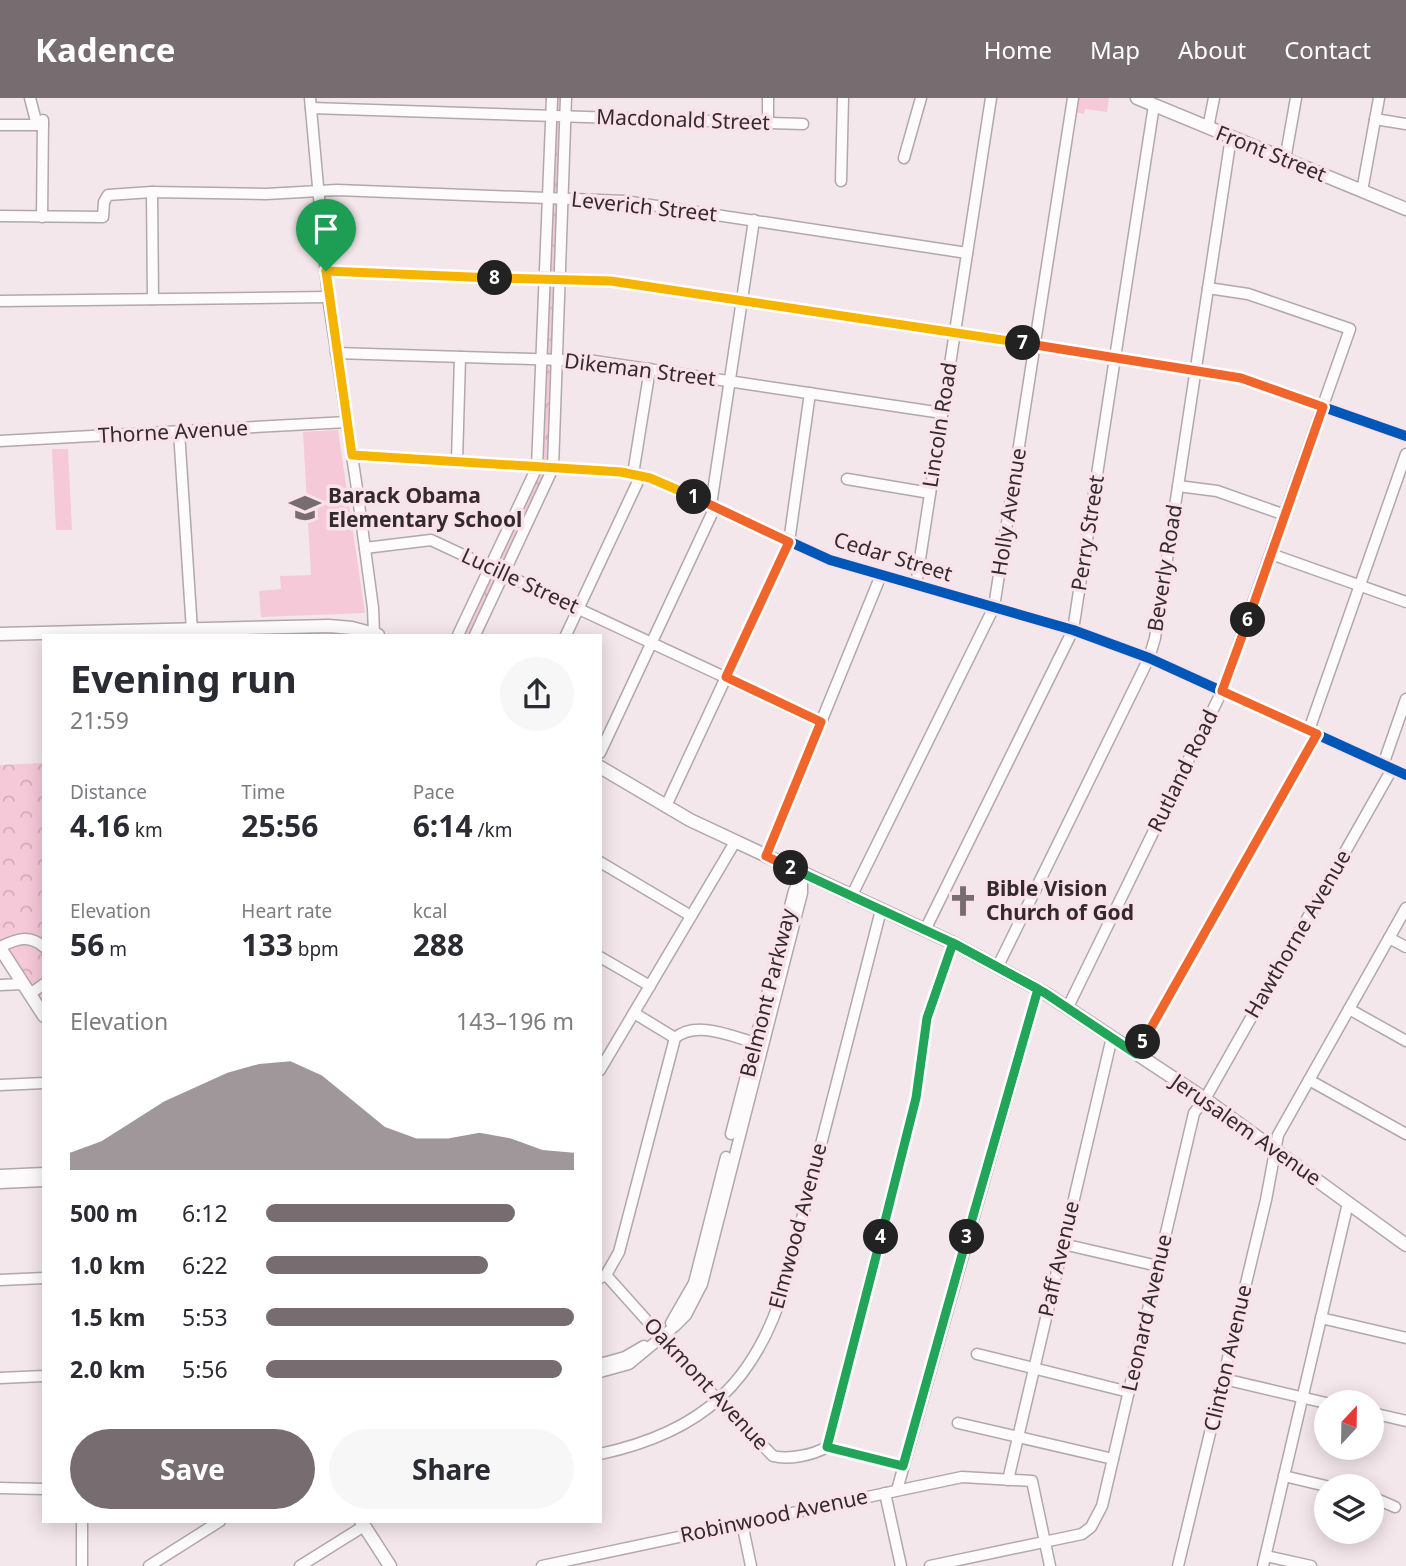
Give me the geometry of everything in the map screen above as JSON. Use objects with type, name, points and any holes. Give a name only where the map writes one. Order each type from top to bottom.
[{"type":"main road","name":"Front Street","points":[[1137,98],[1406,209]]},
{"type":"main road","points":[[0,634],[283,632],[329,626],[376,634]]},
{"type":"main road","name":"Jerusalem Avenue","points":[[602,768],[735,842],[953,943],[1038,989],[1205,1100],[1406,1245]]},
{"type":"main road","points":[[0,948],[42,1013]]},
{"type":"main road","points":[[363,1523],[390,1566]]},
{"type":"street","points":[[0,216],[42,217],[41,123],[30,98]]},
{"type":"street","points":[[458,634],[537,467],[552,98]]},
{"type":"street","points":[[475,634],[553,468],[566,98]]},
{"type":"street","points":[[768,98],[768,123]]},
{"type":"street","points":[[841,181],[843,98]]},
{"type":"street","points":[[904,158],[920,98]]},
{"type":"street","name":"Lincoln Road","points":[[916,585],[991,98]]},
{"type":"street","name":"Holly Avenue","points":[[851,897],[994,607],[1073,98]]},
{"type":"street","points":[[1208,128],[1214,98]]},
{"type":"street","points":[[1285,160],[1296,98]]},
{"type":"street","points":[[1362,191],[1379,98]]},
{"type":"street","points":[[310,103],[328,296],[376,634]]},
{"type":"street","name":"Macdonald Street","points":[[310,103],[551,116],[803,124]]},
{"type":"street","name":"Perry Street","points":[[925,930],[1073,630],[1154,105]]},
{"type":"street","points":[[1375,119],[1406,124]]},
{"type":"street","points":[[0,125],[41,123]]},
{"type":"street","name":"Beverly Road","points":[[998,966],[1149,658],[1155,638],[1231,137]]},
{"type":"street","name":"Leverich Street","points":[[42,217],[103,217],[104,202],[108,195],[152,192],[266,194],[350,191],[562,198],[624,201],[967,253]]},
{"type":"street","points":[[152,192],[153,299]]},
{"type":"street","points":[[602,749],[653,643],[713,506],[754,220]]},
{"type":"street","points":[[326,271],[611,281],[742,300],[1241,378],[1406,436]]},
{"type":"street","name":"Rutland Road","points":[[1068,1007],[1222,691],[1350,329],[1248,294],[1208,288]]},
{"type":"street","points":[[0,301],[328,296]]},
{"type":"street","name":"Dikeman Street","points":[[336,353],[594,361],[942,413]]},
{"type":"street","points":[[457,461],[460,357]]},
{"type":"street","points":[[566,634],[637,475],[650,369]]},
{"type":"street","points":[[666,806],[789,542],[810,393]]},
{"type":"street","name":"Thorne Avenue","points":[[0,441],[347,422]]},
{"type":"street","points":[[180,431],[192,631]]},
{"type":"street","points":[[1136,1054],[1313,732],[1406,454]]},
{"type":"street","name":"Cedar Street","points":[[352,455],[553,468],[650,478],[830,560],[1073,630],[1149,658],[1406,775]]},
{"type":"street","points":[[847,480],[930,493]]},
{"type":"street","points":[[1178,486],[1217,491],[1285,515]]},
{"type":"street","name":"Lucille Street","points":[[365,548],[431,540],[821,722]]},
{"type":"street","points":[[1271,554],[1406,602]]},
{"type":"street","points":[[766,856],[881,575]]},
{"type":"street","name":"Hawthorne Avenue","points":[[1205,1100],[1388,767],[1406,699]]},
{"type":"street","points":[[605,1051],[634,1013],[735,842]]},
{"type":"street","points":[[602,863],[691,916]]},
{"type":"street","name":"Belmont Parkway","points":[[602,1371],[629,1364],[662,1336],[694,1283],[707,1246],[781,957],[794,891],[802,874]]},
{"type":"street","name":"Clinton Avenue","points":[[1178,1566],[1278,1135],[1406,908]]},
{"type":"street","name":"Elmwood Avenue","points":[[602,1454],[635,1447],[667,1434],[703,1412],[718,1400],[750,1364],[765,1340],[778,1308],[881,910]]},
{"type":"street","points":[[0,948],[27,938],[42,946]]},
{"type":"street","points":[[1389,938],[1406,947]]},
{"type":"street","points":[[827,1447],[916,1098],[927,1018],[953,943]]},
{"type":"street","points":[[602,958],[650,986]]},
{"type":"street","points":[[0,985],[27,989],[42,985]]},
{"type":"street","points":[[901,1566],[891,1491],[903,1466],[1038,989]]},
{"type":"street","points":[[1349,1009],[1406,1041]]},
{"type":"street","points":[[634,1013],[675,1038]]},
{"type":"street","points":[[603,1277],[619,1252],[675,1038],[686,1030],[700,1029],[758,1044]]},
{"type":"street","name":"Paff Avenue","points":[[1008,1480],[1112,1037]]},
{"type":"street","points":[[1309,1080],[1406,1134]]},
{"type":"street","points":[[0,1085],[42,1083]]},
{"type":"street","name":"Leonard Avenue","points":[[1045,1541],[1082,1534],[1091,1527],[1102,1506],[1194,1113],[1205,1100]]},
{"type":"street","points":[[0,1175],[42,1173]]},
{"type":"street","points":[[0,1183],[42,1181]]},
{"type":"street","points":[[1311,1566],[1265,1561],[1348,1203]]},
{"type":"street","points":[[1063,1244],[1158,1266]]},
{"type":"street","name":"Oakmont Avenue","points":[[603,1277],[662,1336],[718,1400],[773,1456],[780,1458],[818,1452],[827,1447],[903,1466]]},
{"type":"street","points":[[0,1280],[42,1278]]},
{"type":"street","points":[[1321,1318],[1406,1338]]},
{"type":"street","name":"Belmont Parkway","points":[[602,1363],[625,1357],[662,1336]]},
{"type":"street","points":[[977,1354],[1129,1392]]},
{"type":"street","points":[[0,1378],[42,1376]]},
{"type":"street","points":[[1223,1379],[1314,1400]]},
{"type":"street","points":[[1384,1416],[1406,1421]]},
{"type":"street","points":[[958,1423],[1113,1459]]},
{"type":"street","points":[[1284,1476],[1314,1483]]},
{"type":"street","name":"Robinwood Avenue","points":[[542,1566],[953,1478],[1008,1480]]},
{"type":"street","points":[[1008,1480],[1032,1481],[1051,1566]]},
{"type":"street","points":[[0,1488],[42,1489]]},
{"type":"street","points":[[1384,1502],[1395,1507]]},
{"type":"street","points":[[82,1523],[82,1566]]},
{"type":"street","points":[[149,1566],[217,1523]]},
{"type":"street","points":[[300,1566],[363,1523]]},
{"type":"street","points":[[742,1523],[751,1566]]},
{"type":"street","points":[[930,1566],[1045,1541]]},
{"type":"street","points":[[600,1553],[602,1566]]},
{"type":"green space","points":[[552,98],[566,98],[553,468],[475,634],[458,634],[537,467]]},
{"type":"green space","points":[[1073,98],[1109,98],[1107,112],[1085,109],[1084,114],[1071,111]]},
{"type":"green space","points":[[338,430],[365,613],[261,617],[259,591],[281,589],[280,576],[311,575],[303,432]]},
{"type":"green space","points":[[52,449],[68,449],[72,530],[56,530]]},
{"type":"green space","points":[[42,763],[42,1013],[0,948],[0,765]]},
{"type":"cycle path","points":[[326,271],[611,281],[955,333],[1241,378],[1406,436]]},
{"type":"cycle path","points":[[352,455],[621,472],[650,478],[830,560],[1073,630],[1149,658],[1406,775]]},
{"type":"place","name":"Barack Obama Elementary School","points":[[305,508]]},
{"type":"place","name":"Bible Vision Church of God","points":[[963,901]]},
{"type":"route","points":[[326,271],[352,455],[633,474],[650,478],[789,542],[726,677],[821,722],[766,856],[953,943],[1038,989],[903,1466],[827,1447],[920,1081],[927,1018],[953,943],[998,966],[1045,993],[1136,1054],[1317,734],[1222,691],[1323,407],[1241,378],[1196,370],[611,281],[326,271]]}]
